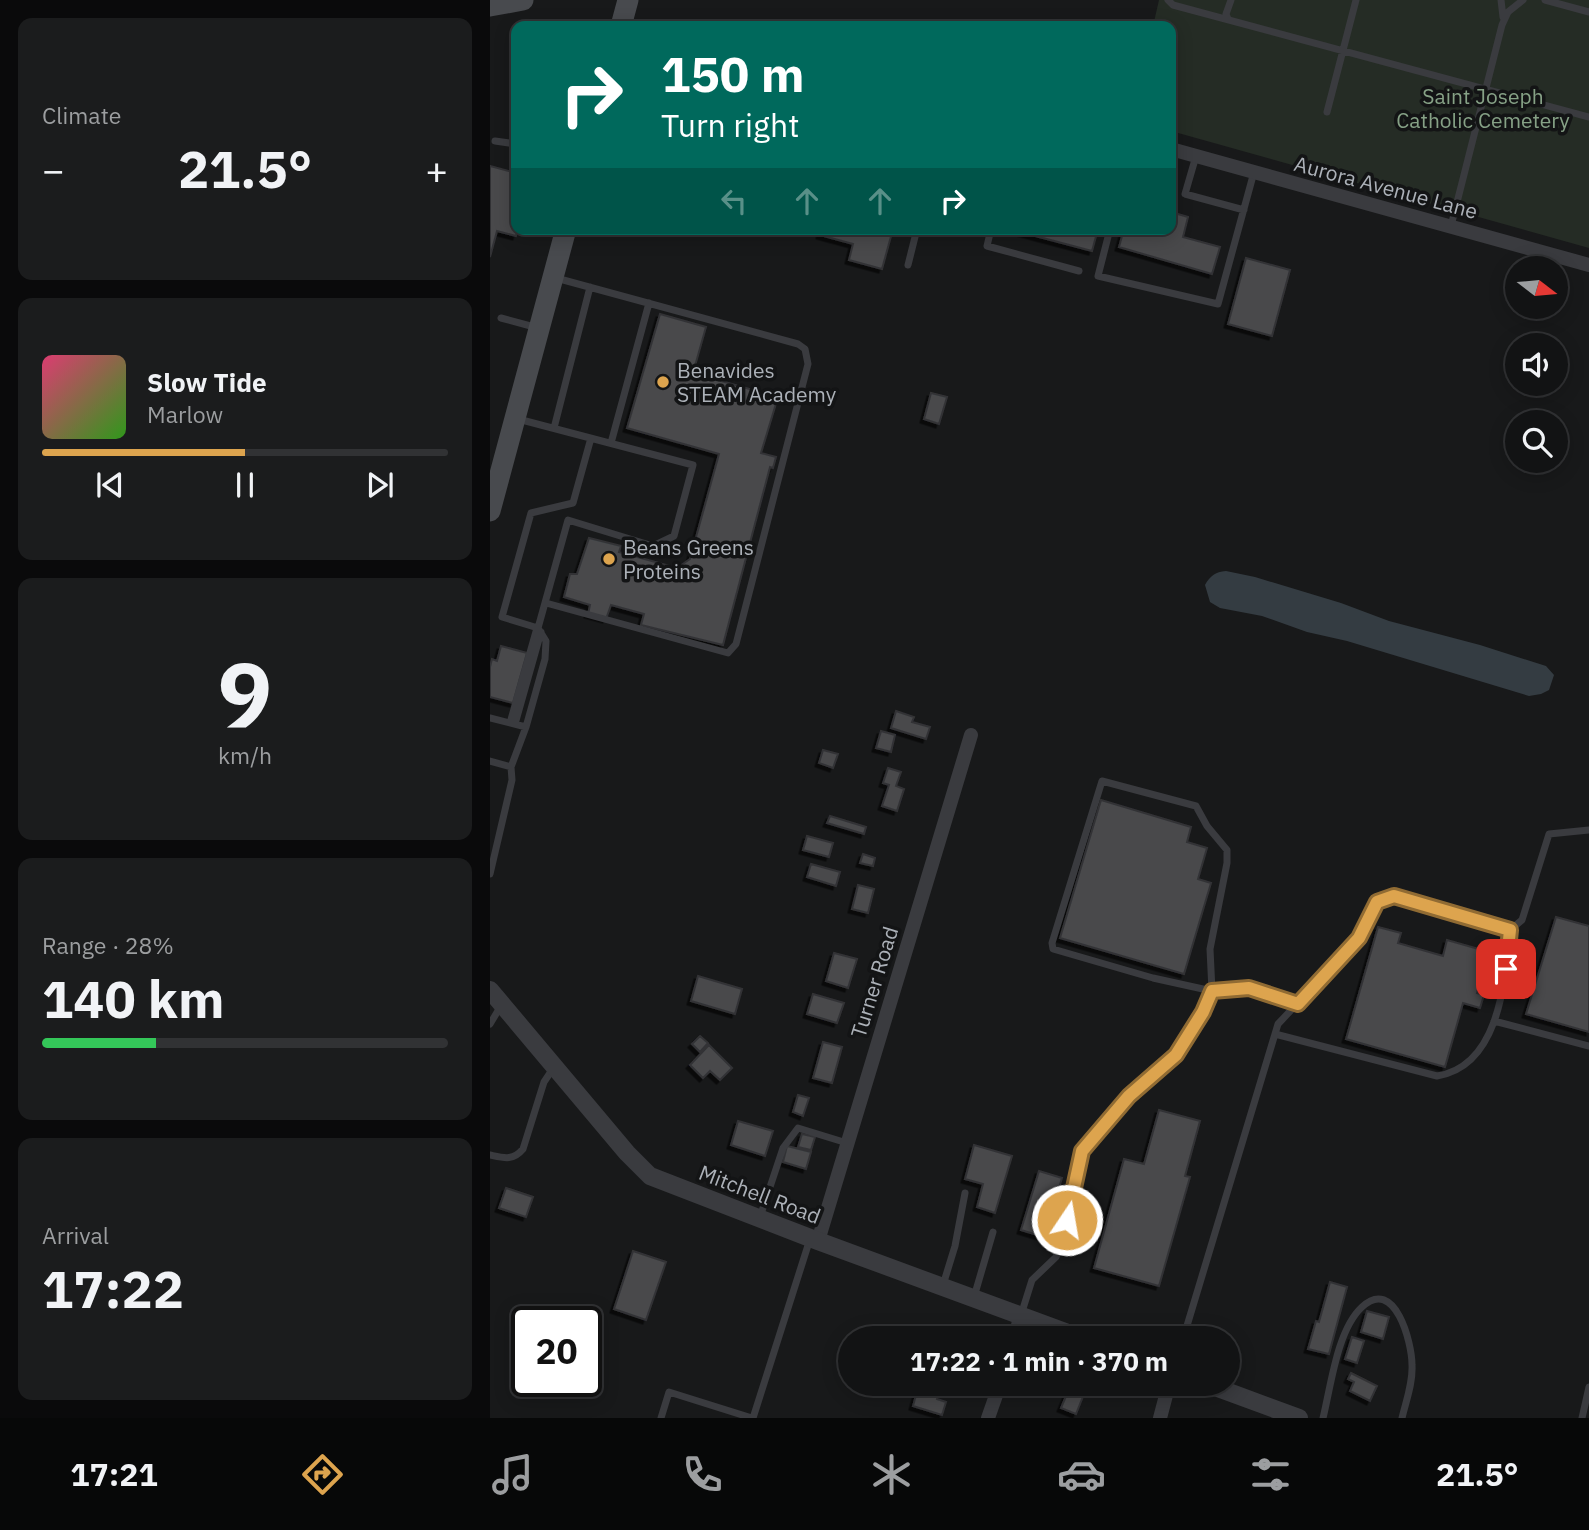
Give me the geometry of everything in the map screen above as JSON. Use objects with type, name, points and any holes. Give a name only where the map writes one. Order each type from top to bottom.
[{"type":"main road","points":[[490,6],[523,0]]},
{"type":"main road","points":[[622,21],[628,0]]},
{"type":"main road","points":[[490,509],[564,235]]},
{"type":"street","name":"Aurora Avenue Lane","points":[[1176,150],[1589,265]]},
{"type":"street","name":"Turner Road","points":[[814,1240],[848,1143],[971,735]]},
{"type":"street","name":"Mitchell Road","points":[[490,990],[627,1153],[650,1176],[814,1240],[1050,1326]]},
{"type":"street","points":[[1018,1326],[1021,1315]]},
{"type":"street","points":[[988,1418],[996,1396]]},
{"type":"street","points":[[1160,1418],[1166,1396]]},
{"type":"street","points":[[1240,1396],[1299,1418]]},
{"type":"lane","points":[[1168,0],[1173,5],[1589,117]]},
{"type":"lane","points":[[1228,19],[1226,14],[1231,0]]},
{"type":"lane","points":[[1327,112],[1356,0]]},
{"type":"lane","points":[[1451,227],[1502,24],[1501,0]]},
{"type":"lane","points":[[1502,24],[1508,12],[1522,0]]},
{"type":"lane","points":[[1545,0],[1589,12]]},
{"type":"lane","points":[[495,141],[511,143]]},
{"type":"lane","points":[[1196,156],[1185,194],[1244,210]]},
{"type":"lane","points":[[1108,235],[1098,276],[1218,304],[1254,172]]},
{"type":"lane","points":[[908,265],[916,235]]},
{"type":"lane","points":[[990,235],[987,246],[1079,271]]},
{"type":"lane","points":[[546,603],[728,653],[736,644],[808,363],[806,349],[798,344],[553,277]]},
{"type":"lane","points":[[554,428],[590,287]]},
{"type":"lane","points":[[611,443],[649,303]]},
{"type":"lane","points":[[501,318],[539,328]]},
{"type":"lane","points":[[515,418],[693,465],[674,536],[653,546],[568,520]]},
{"type":"lane","points":[[513,724],[591,438]]},
{"type":"lane","points":[[490,874],[512,780],[511,767],[526,727],[545,659],[546,641],[539,630],[502,617],[531,513],[573,503]]},
{"type":"lane","points":[[490,718],[526,727]]},
{"type":"lane","points":[[490,761],[511,767]]},
{"type":"lane","points":[[1021,1315],[1032,1280],[1056,1257],[1062,1243],[1082,1151],[1129,1096],[1176,1055],[1203,1012],[1212,991],[1210,949],[1227,863],[1227,850],[1196,806],[1102,781],[1052,943],[1055,950],[1153,978],[1212,991],[1249,988],[1298,1004]]},
{"type":"lane","points":[[1275,1034],[1437,1076],[1452,1074],[1467,1063],[1483,1043],[1494,1021],[1505,989],[1510,930],[1522,920],[1549,834],[1589,830]]},
{"type":"lane","points":[[1187,1326],[1278,1024],[1359,938],[1377,902],[1394,896],[1510,930]]},
{"type":"lane","points":[[490,1024],[502,1004]]},
{"type":"lane","points":[[1494,1021],[1589,1046]]},
{"type":"lane","points":[[490,1155],[508,1159],[517,1156],[523,1149],[544,1082],[554,1066]]},
{"type":"lane","points":[[759,1218],[783,1148],[798,1128],[848,1143]]},
{"type":"lane","points":[[943,1286],[955,1246],[965,1194]]},
{"type":"lane","points":[[974,1298],[993,1232]]},
{"type":"lane","points":[[661,1418],[669,1392],[753,1418],[814,1240]]},
{"type":"lane","points":[[1323,1418],[1332,1371],[1354,1317],[1369,1302],[1379,1300],[1388,1301],[1398,1310],[1412,1357],[1410,1387],[1402,1418]]},
{"type":"lane","points":[[1582,1418],[1589,1387]]},
{"type":"green space","name":"Saint Joseph Catholic Cemetery","points":[[1159,0],[1589,0],[1589,248],[1176,132],[1176,21],[1154,21]]},
{"type":"shaded area","points":[[1226,571],[1255,577],[1341,603],[1389,621],[1546,666],[1554,675],[1549,690],[1529,696],[1347,641],[1307,632],[1262,616],[1220,608],[1210,602],[1205,585],[1213,575]]},
{"type":"building","points":[[490,166],[511,172],[511,235],[497,231],[490,257]]},
{"type":"building","points":[[1176,213],[1188,217],[1183,237],[1220,247],[1212,274],[1119,247],[1122,235],[1176,235]]},
{"type":"building","points":[[820,235],[891,235],[882,269],[849,260],[853,244]]},
{"type":"building","points":[[1032,235],[1096,235],[1092,251]]},
{"type":"building","points":[[1246,258],[1290,270],[1272,336],[1228,324]]},
{"type":"building","points":[[660,314],[706,327],[693,373],[778,397],[761,453],[776,457],[773,468],[770,467],[723,645],[641,625],[644,614],[611,605],[606,619],[588,614],[590,605],[564,597],[570,574],[577,574],[589,538],[621,546],[619,552],[677,568],[690,559],[719,454],[627,428]]},
{"type":"building","points":[[931,393],[947,397],[939,424],[924,419]]},
{"type":"building","points":[[501,646],[527,653],[513,703],[490,697],[490,667],[492,659],[497,661]]},
{"type":"building","points":[[896,711],[914,717],[912,722],[930,727],[926,739],[891,728]]},
{"type":"building","points":[[881,731],[895,735],[891,752],[876,748]]},
{"type":"building","points":[[823,750],[838,754],[833,768],[819,763]]},
{"type":"building","points":[[888,768],[901,772],[896,786],[904,789],[897,811],[882,806],[889,785],[883,783]]},
{"type":"building","points":[[1101,800],[1191,827],[1187,842],[1207,848],[1198,879],[1211,883],[1184,974],[1060,938]]},
{"type":"building","points":[[830,816],[866,827],[864,834],[827,823]]},
{"type":"building","points":[[807,836],[833,843],[829,857],[803,850]]},
{"type":"building","points":[[863,854],[875,858],[873,866],[860,863]]},
{"type":"building","points":[[811,864],[840,872],[836,886],[807,877]]},
{"type":"building","points":[[858,885],[874,889],[868,913],[852,909]]},
{"type":"building","points":[[1556,917],[1589,926],[1589,1032],[1526,1014]]},
{"type":"building","points":[[1378,927],[1401,933],[1398,943],[1443,956],[1447,940],[1489,952],[1477,993],[1484,995],[1480,1008],[1463,1003],[1445,1067],[1346,1039]]},
{"type":"building","points":[[834,953],[857,959],[848,988],[826,981]]},
{"type":"building","points":[[698,976],[742,989],[735,1014],[691,1001]]},
{"type":"building","points":[[813,994],[844,1003],[837,1023],[807,1014]]},
{"type":"building","points":[[700,1036],[708,1043],[700,1052],[692,1044]]},
{"type":"building","points":[[823,1042],[842,1047],[832,1083],[813,1078]]},
{"type":"building","points":[[709,1045],[732,1068],[720,1080],[710,1071],[703,1078],[690,1065]]},
{"type":"building","points":[[798,1095],[809,1098],[803,1116],[793,1112]]},
{"type":"building","points":[[1159,1110],[1200,1121],[1185,1176],[1190,1177],[1159,1286],[1094,1268],[1124,1159],[1144,1164]]},
{"type":"building","points":[[738,1121],[773,1131],[765,1156],[731,1145]]},
{"type":"building","points":[[802,1134],[815,1137],[811,1150],[798,1147]]},
{"type":"building","points":[[974,1145],[1012,1156],[995,1213],[977,1207],[983,1184],[965,1179]]},
{"type":"building","points":[[787,1146],[811,1152],[806,1169],[783,1162]]},
{"type":"building","points":[[1039,1171],[1062,1178],[1044,1237],[1021,1230]]},
{"type":"building","points":[[506,1188],[533,1197],[526,1217],[499,1208]]},
{"type":"building","points":[[633,1251],[666,1262],[646,1320],[614,1309]]},
{"type":"building","points":[[1330,1282],[1347,1287],[1329,1354],[1308,1349]]},
{"type":"building","points":[[1367,1311],[1389,1317],[1383,1339],[1361,1332]]},
{"type":"building","points":[[1352,1337],[1364,1341],[1357,1363],[1345,1359]]},
{"type":"building","points":[[1351,1373],[1377,1386],[1370,1401],[1350,1391],[1354,1382],[1348,1379]]},
{"type":"building","points":[[916,1396],[938,1396],[937,1399],[946,1402],[942,1415],[913,1406]]},
{"type":"building","points":[[1066,1396],[1083,1396],[1076,1414],[1061,1408]]},
{"type":"place","name":"Benavides STEAM Academy","points":[[663,382]]},
{"type":"place","name":"Beans Greens Proteins","points":[[609,559]]},
{"type":"route","points":[[1067,1220],[1082,1151],[1129,1096],[1176,1055],[1203,1012],[1212,991],[1249,988],[1298,1004],[1359,938],[1377,902],[1394,896],[1510,930],[1506,969]]}]
